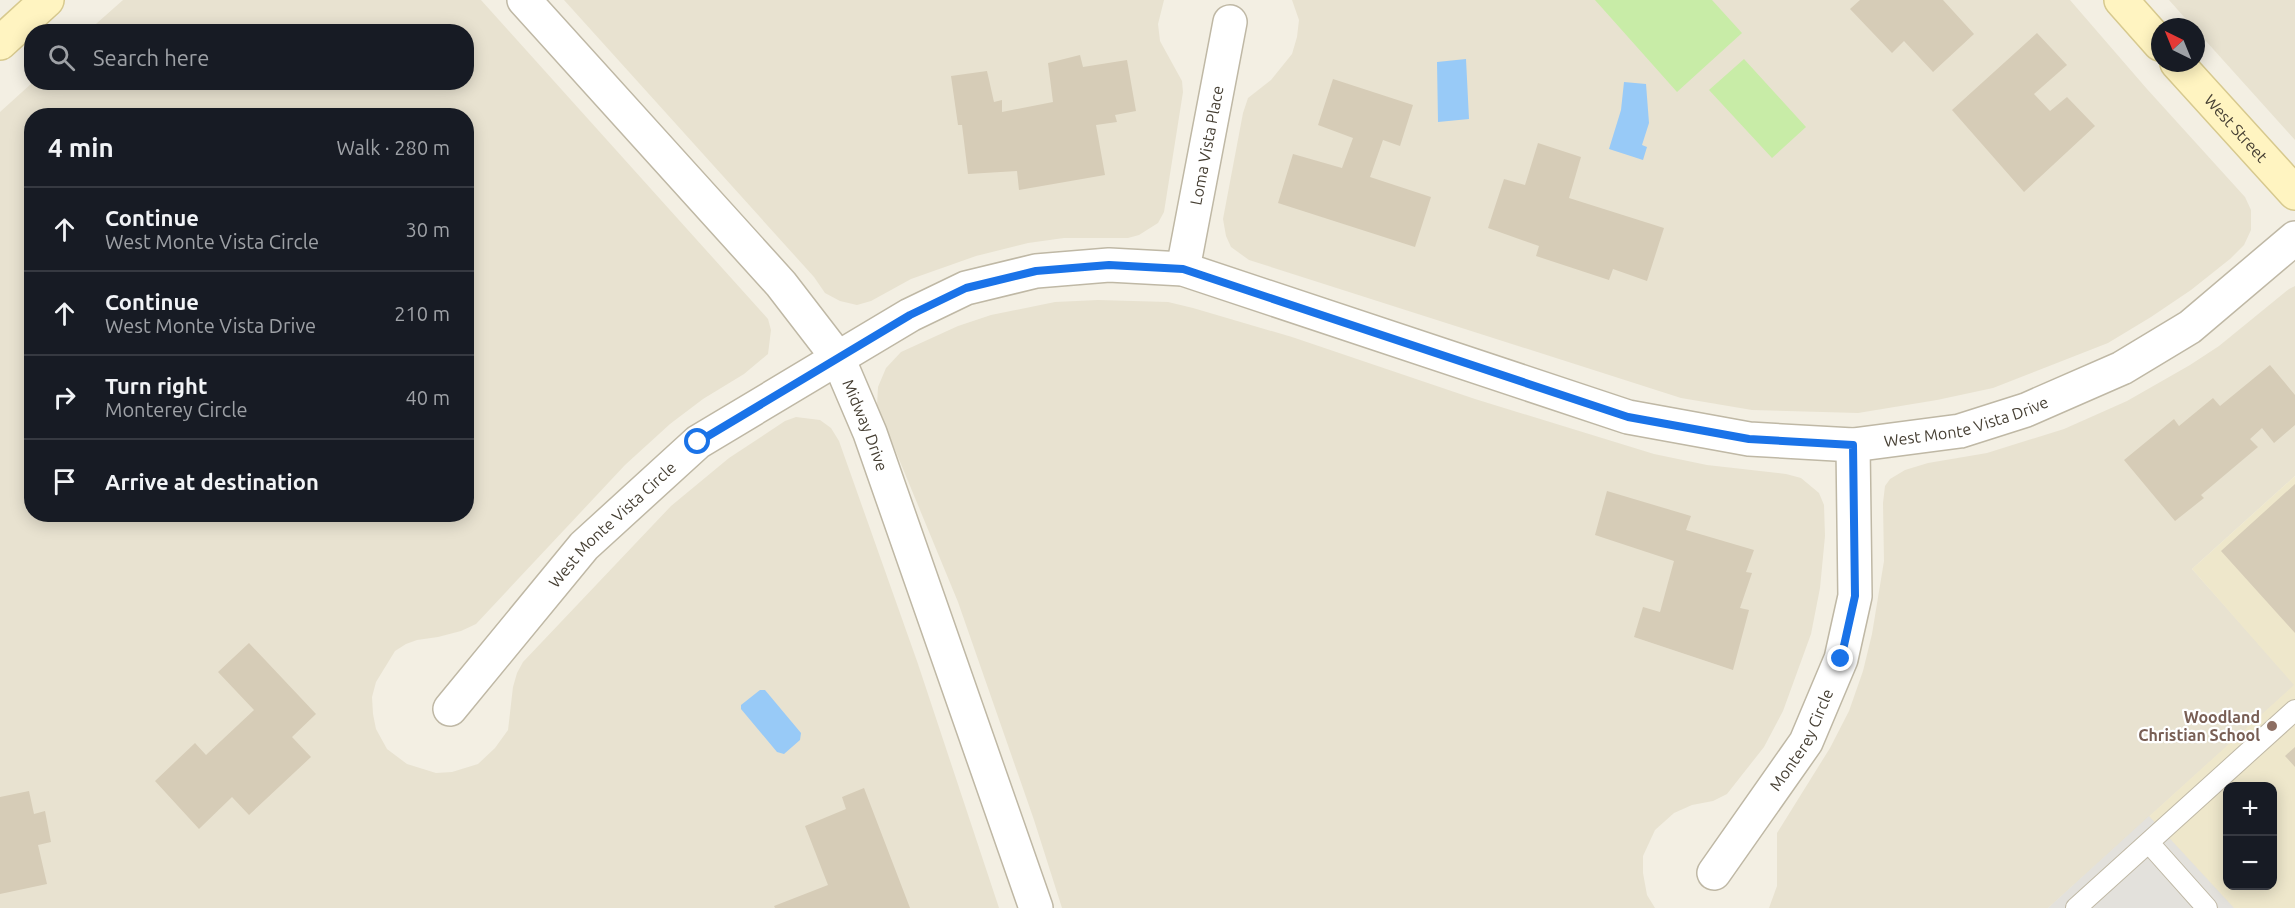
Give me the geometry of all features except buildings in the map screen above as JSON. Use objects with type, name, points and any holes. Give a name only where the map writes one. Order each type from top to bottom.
[{"type":"street","points":[[0,43],[47,0]]},
{"type":"street","name":"Midway Drive","points":[[524,0],[781,285],[838,358],[874,444],[1036,908]]},
{"type":"street","points":[[2121,0],[2151,34]]},
{"type":"street","name":"Loma Vista Place","points":[[1183,269],[1230,22]]},
{"type":"street","name":"West Street","points":[[2185,72],[2295,194]]},
{"type":"street","name":"West Monte Vista Drive","points":[[838,358],[910,315],[966,288],[1036,271],[1098,266],[1183,269],[1628,417],[1749,439],[1853,445],[1960,432],[2026,410],[2122,368],[2190,327],[2295,238]]},
{"type":"street","name":"West Monte Vista Circle","points":[[450,709],[584,546],[689,450],[698,442],[838,358]]},
{"type":"street","name":"Monterey Circle","points":[[1714,873],[1806,742],[1841,659],[1855,596],[1853,445]]},
{"type":"lane","points":[[2076,908],[2295,710]]},
{"type":"lane","points":[[2149,843],[2207,908]]},
{"type":"shaded area","points":[[123,0],[481,0],[768,319],[771,330],[768,354],[744,374],[703,399],[670,424],[625,465],[476,624],[461,631],[417,640],[395,651],[376,682],[372,697],[376,729],[387,749],[407,764],[436,773],[452,772],[478,764],[495,748],[508,730],[513,687],[523,662],[671,506],[729,458],[785,421],[796,417],[820,420],[831,428],[839,441],[918,664],[999,908],[0,908],[0,112],[24,90],[474,90],[474,24],[96,24]]},
{"type":"shaded area","points":[[564,0],[1164,0],[1158,24],[1160,41],[1182,81],[1183,92],[1164,212],[1158,223],[1139,235],[1128,238],[1064,238],[1028,243],[976,256],[911,279],[871,301],[857,305],[840,301],[825,293],[814,277]]},
{"type":"shaded area","points":[[1292,0],[2070,0],[2245,197],[2251,210],[2251,230],[2244,245],[2230,259],[2191,290],[2151,317],[2108,343],[1993,388],[1858,413],[1752,410],[1681,398],[1249,260],[1231,247],[1223,219],[1243,113],[1248,98],[1271,80],[1292,54],[1299,20]]},
{"type":"shaded area","points":[[2169,0],[2295,0],[2295,140],[2205,40],[2205,18],[2185,18]]},
{"type":"shaded area","points":[[2295,286],[2295,476],[2192,569],[2295,685],[2048,908],[1769,908],[1777,886],[1777,833],[1830,748],[1849,711],[1863,671],[1872,634],[1884,561],[1883,503],[1885,486],[1890,479],[1905,470],[1928,463],[1987,453],[2064,429],[2127,401],[2219,346]]},
{"type":"shaded area","points":[[1098,300],[1168,302],[1193,308],[1292,337],[1475,399],[1654,454],[1707,465],[1786,474],[1801,478],[1819,493],[1824,505],[1825,536],[1820,588],[1811,634],[1783,711],[1764,747],[1727,794],[1713,801],[1692,805],[1674,813],[1655,830],[1643,856],[1643,873],[1647,895],[1655,908],[1062,908],[1034,820],[958,602],[877,406],[878,387],[886,368],[901,352],[958,326],[991,315],[1055,302]]},
{"type":"shaded area","name":"Woodland Christian School","points":[[2295,476],[2295,908],[2048,908],[2294,685],[2192,569]]},
{"type":"shaded area","points":[[2149,816],[2234,908],[2048,908]]},
{"type":"green space","points":[[1595,0],[1712,0],[1742,33],[1677,92]]},
{"type":"green space","points":[[1744,59],[1806,127],[1772,158],[1709,90]]},
{"type":"water","points":[[1466,59],[1469,119],[1438,122],[1437,62]]},
{"type":"water","points":[[1624,82],[1646,84],[1649,123],[1642,145],[1647,147],[1643,160],[1609,149],[1621,110]]},
{"type":"water","points":[[760,690],[765,690],[801,733],[800,740],[784,754],[777,752],[741,709],[741,705]]},
{"type":"place","name":"Woodland Christian School","points":[[2272,726]]},
{"type":"route","points":[[698,442],[910,315],[966,288],[1036,271],[1109,265],[1183,269],[1628,417],[1749,439],[1853,445],[1855,596],[1841,659]]}]
